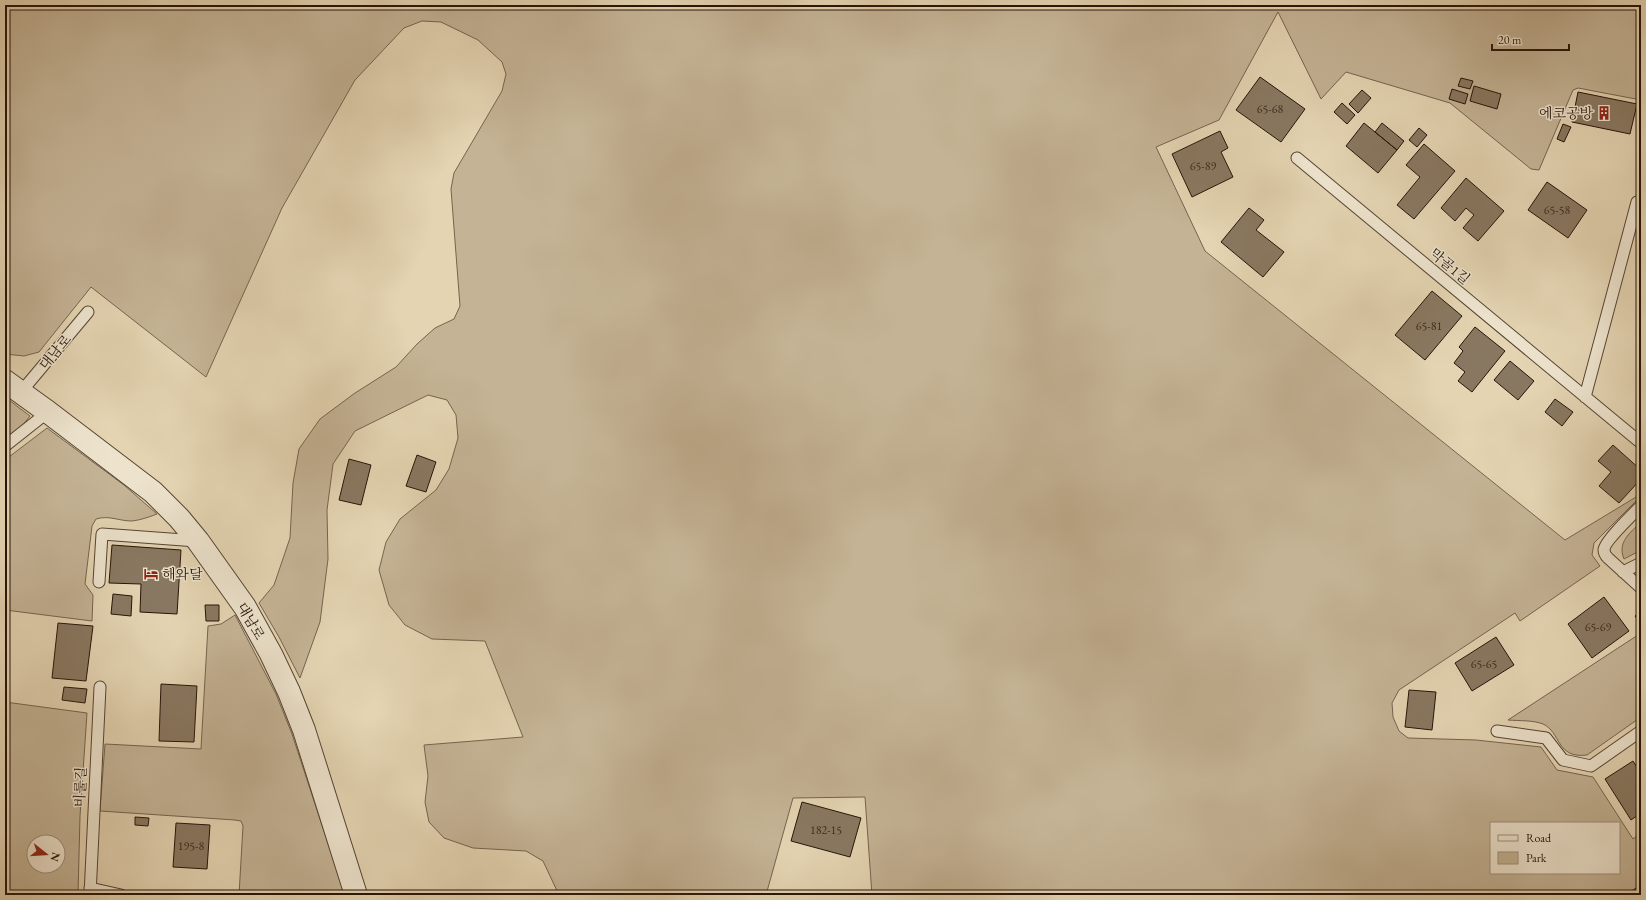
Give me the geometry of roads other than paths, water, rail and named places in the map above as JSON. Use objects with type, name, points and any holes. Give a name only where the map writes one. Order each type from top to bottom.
[{"type":"street","name":"대남로","points":[[13,386],[153,492],[179,518],[198,541],[244,607],[271,654],[289,692],[304,730],[356,895]]},
{"type":"lane","name":"막골1길","points":[[1297,158],[1641,443]]},
{"type":"lane","points":[[1585,397],[1637,202]]},
{"type":"lane","name":"대남로","points":[[13,386],[88,312]]},
{"type":"lane","points":[[5,446],[48,412]]},
{"type":"lane","points":[[1641,506],[1609,540],[1604,550],[1605,554],[1641,588]]},
{"type":"lane","points":[[99,582],[102,534],[198,541]]},
{"type":"lane","points":[[1623,572],[1641,563]]},
{"type":"lane","name":"비룰길","points":[[100,687],[90,891],[121,895]]},
{"type":"lane","points":[[1497,731],[1546,738],[1563,760],[1591,766],[1641,730]]},
{"type":"place","name":"에코공방","points":[[1604,113]]},
{"type":"place","name":"해와달","points":[[151,574]]}]
